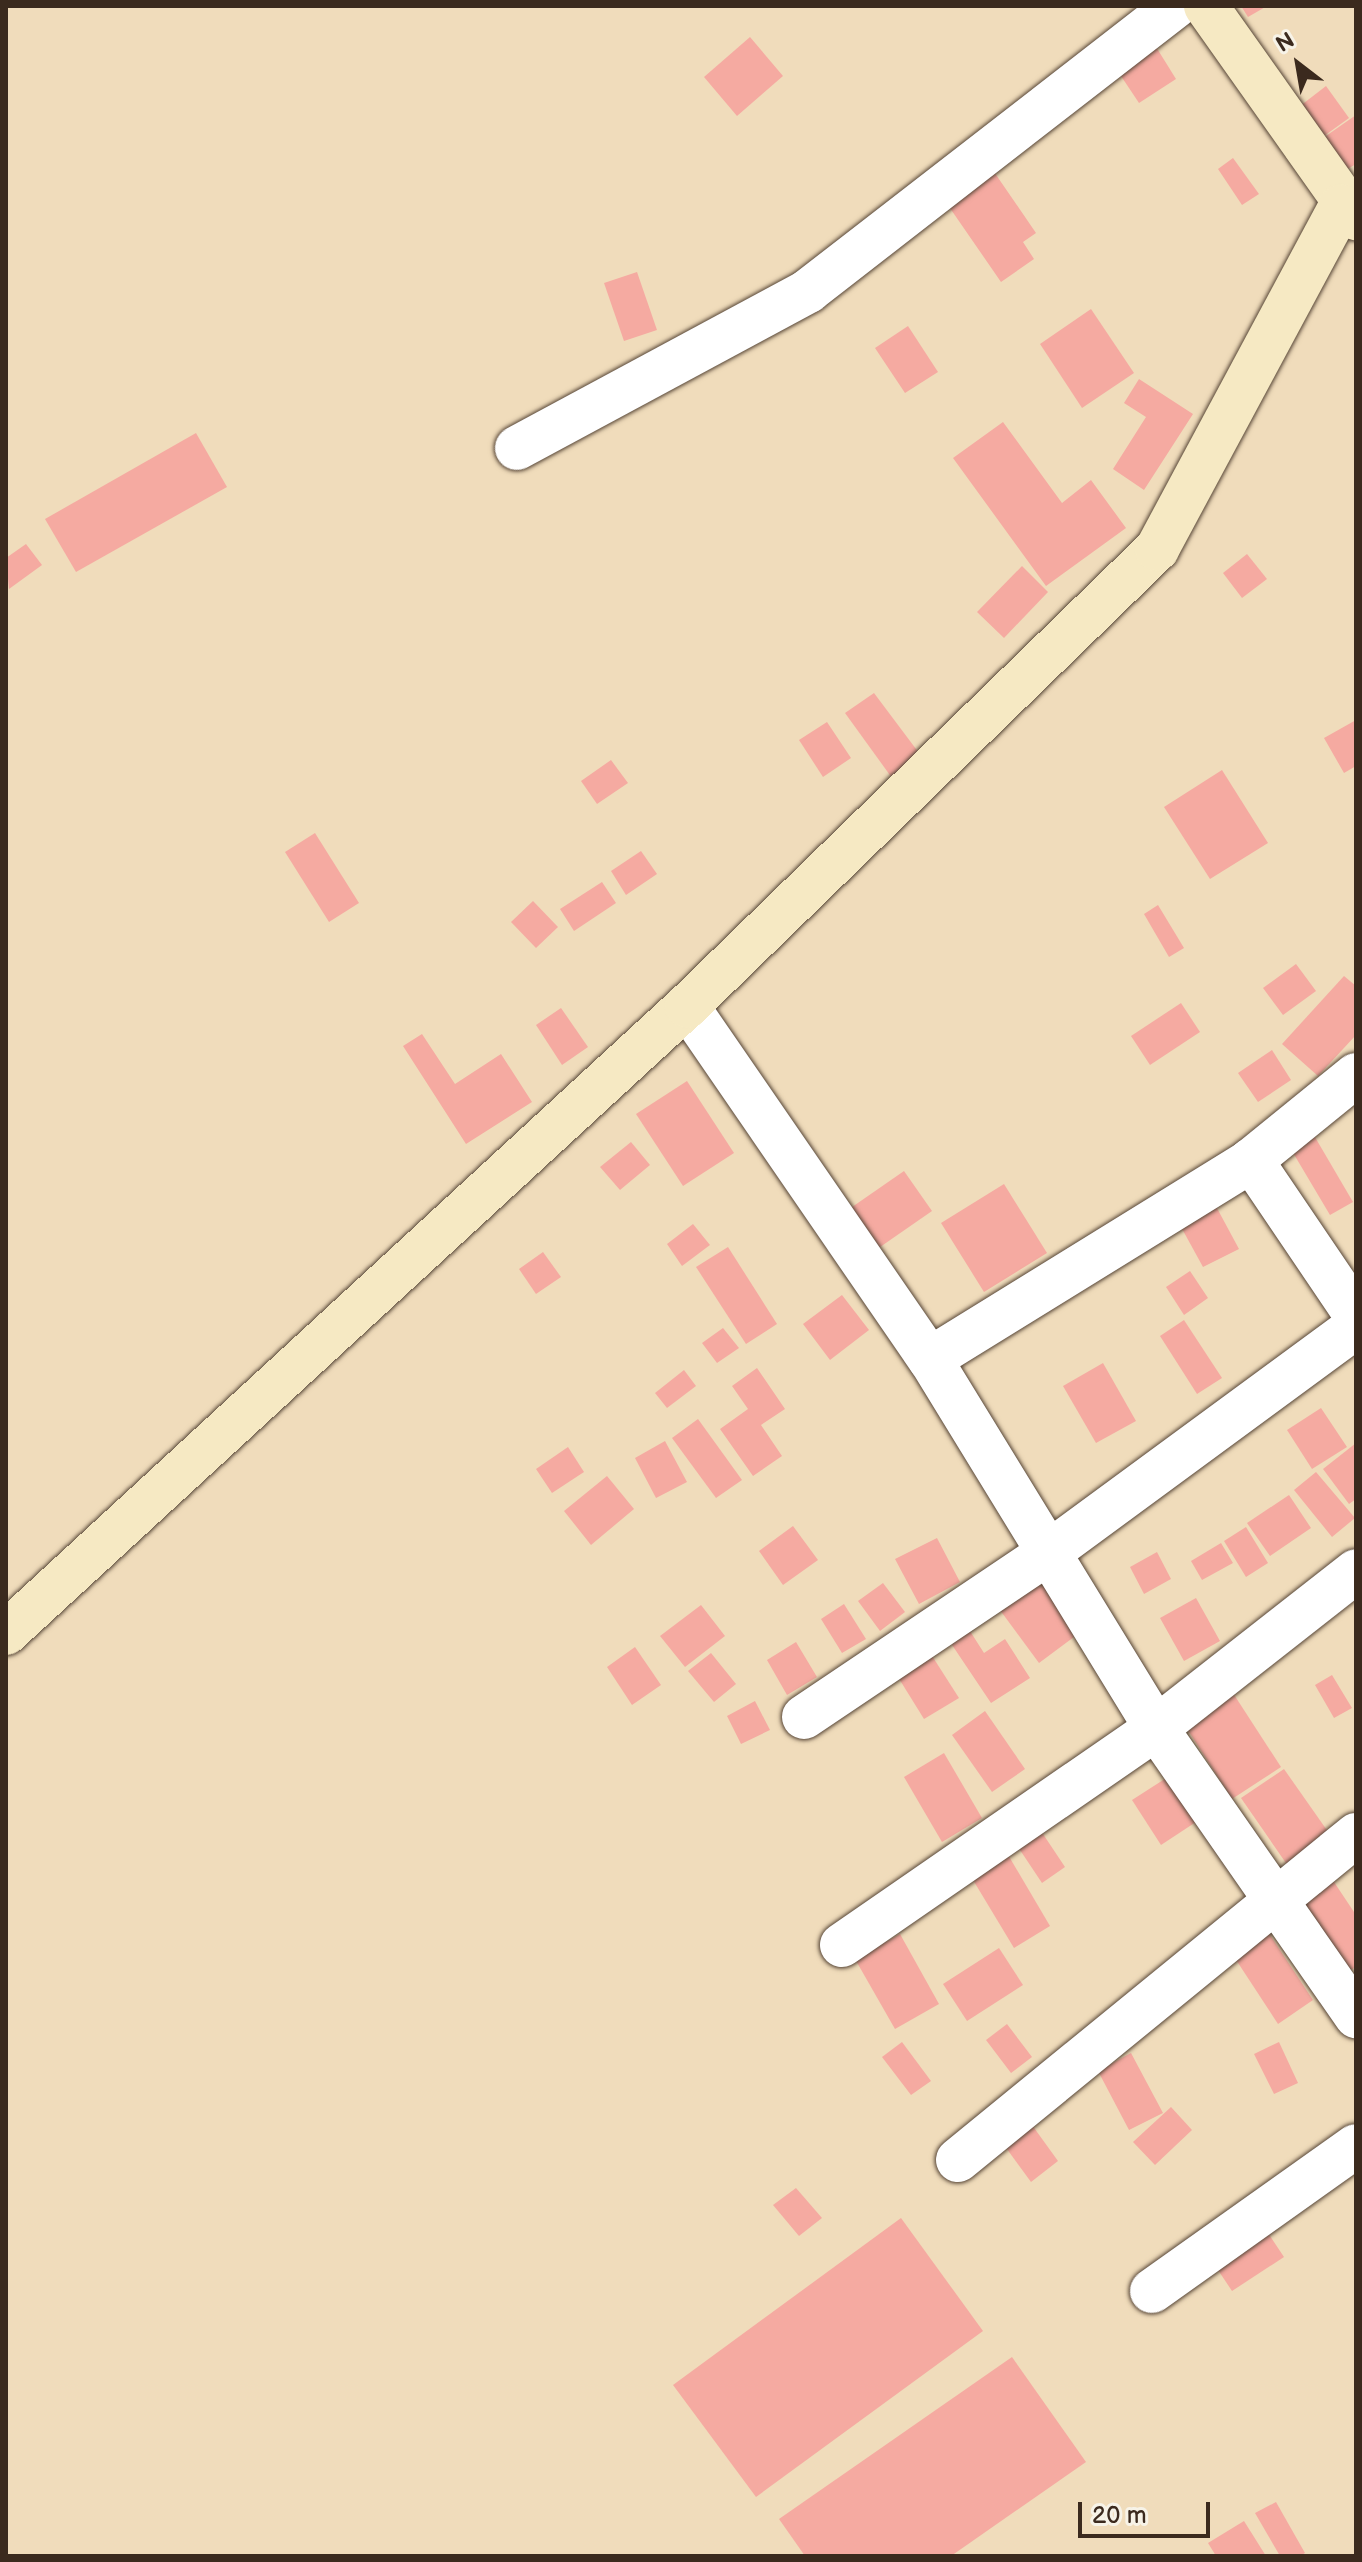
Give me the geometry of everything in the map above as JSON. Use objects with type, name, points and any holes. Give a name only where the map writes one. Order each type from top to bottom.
[{"type":"street","points":[[517,448],[808,291],[1175,6]]},
{"type":"street","points":[[6,1633],[687,1006],[1157,549],[1351,206],[1206,6]]},
{"type":"street","points":[[687,1006],[930,1359],[1156,1728],[1356,2016]]},
{"type":"street","points":[[930,1359],[1251,1160],[1356,1075]]},
{"type":"street","points":[[1251,1160],[1356,1315]]},
{"type":"street","points":[[804,1717],[1048,1553],[1356,1327]]},
{"type":"street","points":[[842,1945],[1156,1728],[1356,1571]]},
{"type":"street","points":[[958,2160],[1274,1898],[1356,1835]]},
{"type":"street","points":[[1152,2291],[1356,2146]]},
{"type":"building","points":[[1241,6],[1267,6],[1248,17]]},
{"type":"building","points":[[750,37],[783,76],[737,116],[704,77]]},
{"type":"building","points":[[1153,42],[1176,79],[1139,103],[1115,67]]},
{"type":"building","points":[[1326,86],[1349,118],[1313,144],[1291,113]]},
{"type":"building","points":[[1356,115],[1356,164],[1344,171],[1323,138]]},
{"type":"building","points":[[1233,158],[1259,194],[1242,205],[1218,169]]},
{"type":"building","points":[[990,166],[1036,233],[1023,242],[1034,259],[1001,282],[943,198]]},
{"type":"building","points":[[637,272],[657,330],[624,341],[604,283]]},
{"type":"building","points":[[1091,309],[1134,373],[1082,408],[1040,344]]},
{"type":"building","points":[[908,326],[938,372],[905,393],[875,348]]},
{"type":"building","points":[[1139,379],[1193,414],[1144,490],[1113,469],[1146,417],[1124,403]]},
{"type":"building","points":[[1003,422],[1062,503],[1091,480],[1126,528],[1046,586],[953,458]]},
{"type":"building","points":[[196,433],[227,487],[76,572],[45,519]]},
{"type":"building","points":[[26,544],[42,565],[9,589],[6,558]]},
{"type":"building","points":[[1247,554],[1267,579],[1242,598],[1223,573]]},
{"type":"building","points":[[1022,566],[1048,592],[1004,638],[977,612]]},
{"type":"building","points":[[874,693],[922,757],[892,778],[845,713]]},
{"type":"building","points":[[1356,720],[1356,766],[1344,773],[1324,738]]},
{"type":"building","points":[[827,722],[851,758],[823,777],[799,740]]},
{"type":"building","points":[[611,760],[628,783],[597,804],[581,781]]},
{"type":"building","points":[[1222,770],[1268,843],[1210,879],[1164,807]]},
{"type":"building","points":[[315,833],[359,903],[329,922],[285,852]]},
{"type":"building","points":[[641,851],[657,874],[626,895],[611,871]]},
{"type":"building","points":[[602,882],[616,903],[574,931],[560,909]]},
{"type":"building","points":[[533,901],[558,927],[536,948],[511,922]]},
{"type":"building","points":[[1158,905],[1184,948],[1169,957],[1144,914]]},
{"type":"building","points":[[1296,964],[1316,991],[1283,1015],[1263,988]]},
{"type":"building","points":[[1344,976],[1356,986],[1356,1035],[1318,1076],[1282,1044]]},
{"type":"building","points":[[1181,1003],[1200,1032],[1150,1065],[1131,1036]]},
{"type":"building","points":[[561,1008],[588,1047],[562,1065],[536,1025]]},
{"type":"building","points":[[422,1034],[455,1084],[501,1054],[532,1102],[466,1144],[403,1046]]},
{"type":"building","points":[[1272,1050],[1291,1080],[1258,1102],[1238,1073]]},
{"type":"building","points":[[687,1081],[734,1153],[683,1186],[636,1114]]},
{"type":"building","points":[[1312,1132],[1353,1202],[1330,1215],[1289,1146]]},
{"type":"building","points":[[631,1142],[650,1165],[620,1190],[600,1167]]},
{"type":"building","points":[[904,1171],[932,1211],[870,1254],[842,1214]]},
{"type":"building","points":[[1004,1184],[1047,1253],[984,1292],[941,1223]]},
{"type":"building","points":[[1211,1197],[1239,1249],[1203,1267],[1175,1216]]},
{"type":"building","points":[[693,1224],[710,1245],[682,1266],[667,1244]]},
{"type":"building","points":[[728,1247],[777,1324],[746,1344],[696,1267]]},
{"type":"building","points":[[543,1252],[561,1277],[536,1294],[519,1269]]},
{"type":"building","points":[[1190,1271],[1208,1298],[1184,1315],[1166,1287]]},
{"type":"building","points":[[842,1295],[869,1330],[830,1360],[803,1324]]},
{"type":"building","points":[[1184,1320],[1222,1378],[1197,1394],[1160,1336]]},
{"type":"building","points":[[723,1328],[739,1348],[717,1363],[702,1343]]},
{"type":"building","points":[[1103,1363],[1136,1421],[1096,1443],[1063,1386]]},
{"type":"building","points":[[757,1368],[785,1409],[761,1425],[782,1456],[753,1476],[720,1429],[748,1409],[732,1386]]},
{"type":"building","points":[[684,1370],[696,1386],[667,1408],[655,1393]]},
{"type":"building","points":[[1321,1408],[1347,1447],[1312,1469],[1287,1430]]},
{"type":"building","points":[[698,1419],[742,1480],[716,1498],[672,1438]]},
{"type":"building","points":[[665,1441],[687,1482],[656,1498],[635,1458]]},
{"type":"building","points":[[1356,1443],[1356,1499],[1349,1504],[1323,1469]]},
{"type":"building","points":[[568,1447],[584,1472],[552,1493],[536,1469]]},
{"type":"building","points":[[1316,1472],[1355,1518],[1332,1537],[1294,1490]]},
{"type":"building","points":[[607,1476],[634,1509],[591,1545],[564,1511]]},
{"type":"building","points":[[1289,1495],[1311,1528],[1270,1556],[1247,1523]]},
{"type":"building","points":[[793,1526],[818,1560],[783,1585],[759,1551]]},
{"type":"building","points":[[1246,1527],[1268,1563],[1246,1577],[1224,1541]]},
{"type":"building","points":[[937,1538],[960,1582],[919,1604],[895,1559]]},
{"type":"building","points":[[1221,1543],[1233,1563],[1202,1580],[1191,1561]]},
{"type":"building","points":[[1157,1552],[1171,1579],[1144,1594],[1130,1567]]},
{"type":"building","points":[[1040,1574],[1082,1631],[1039,1663],[997,1606]]},
{"type":"building","points":[[883,1583],[905,1612],[880,1631],[858,1601]]},
{"type":"building","points":[[1196,1598],[1220,1641],[1184,1661],[1160,1618]]},
{"type":"building","points":[[844,1604],[866,1639],[842,1653],[821,1619]]},
{"type":"building","points":[[701,1605],[725,1636],[685,1667],[660,1636]]},
{"type":"building","points":[[961,1617],[984,1653],[1005,1639],[1030,1678],[991,1703],[942,1630]]},
{"type":"building","points":[[796,1642],[817,1677],[787,1695],[767,1660]]},
{"type":"building","points":[[635,1647],[661,1685],[632,1705],[607,1667]]},
{"type":"building","points":[[927,1648],[959,1698],[924,1719],[893,1669]]},
{"type":"building","points":[[711,1653],[736,1684],[714,1702],[688,1671]]},
{"type":"building","points":[[1332,1675],[1352,1708],[1334,1718],[1315,1685]]},
{"type":"building","points":[[1231,1690],[1281,1767],[1232,1799],[1182,1721]]},
{"type":"building","points":[[755,1701],[770,1730],[741,1744],[727,1716]]},
{"type":"building","points":[[985,1711],[1025,1769],[992,1792],[952,1735]]},
{"type":"building","points":[[944,1753],[982,1818],[942,1842],[904,1777]]},
{"type":"building","points":[[1284,1769],[1331,1836],[1288,1866],[1241,1798]]},
{"type":"building","points":[[1171,1775],[1199,1820],[1161,1845],[1132,1800]]},
{"type":"building","points":[[1039,1828],[1065,1867],[1042,1883],[1016,1844]]},
{"type":"building","points":[[1004,1848],[1050,1926],[1014,1948],[967,1870]]},
{"type":"building","points":[[1332,1879],[1356,1915],[1356,1967],[1349,1971],[1302,1899]]},
{"type":"building","points":[[1260,1920],[1313,2000],[1278,2024],[1225,1943]]},
{"type":"building","points":[[900,1934],[939,2004],[895,2029],[855,1959]]},
{"type":"building","points":[[999,1948],[1023,1985],[967,2021],[943,1984]]},
{"type":"building","points":[[1007,2024],[1032,2057],[1011,2073],[986,2040]]},
{"type":"building","points":[[902,2042],[931,2081],[911,2095],[882,2057]]},
{"type":"building","points":[[1279,2042],[1298,2083],[1274,2094],[1254,2054]]},
{"type":"building","points":[[1131,2053],[1163,2113],[1129,2130],[1098,2071]]},
{"type":"building","points":[[1171,2107],[1192,2130],[1155,2165],[1133,2142]]},
{"type":"building","points":[[1032,2125],[1058,2161],[1031,2182],[1004,2145]]},
{"type":"building","points":[[796,2188],[822,2218],[799,2236],[773,2205]]},
{"type":"building","points":[[901,2218],[983,2331],[756,2497],[673,2385]]},
{"type":"building","points":[[1262,2224],[1284,2257],[1232,2291],[1210,2258]]},
{"type":"building","points":[[1012,2357],[1086,2462],[951,2556],[805,2556],[779,2519]]},
{"type":"building","points":[[1276,2502],[1305,2553],[1300,2556],[1280,2556],[1255,2513]]},
{"type":"building","points":[[1244,2521],[1266,2556],[1216,2556],[1208,2543]]}]
